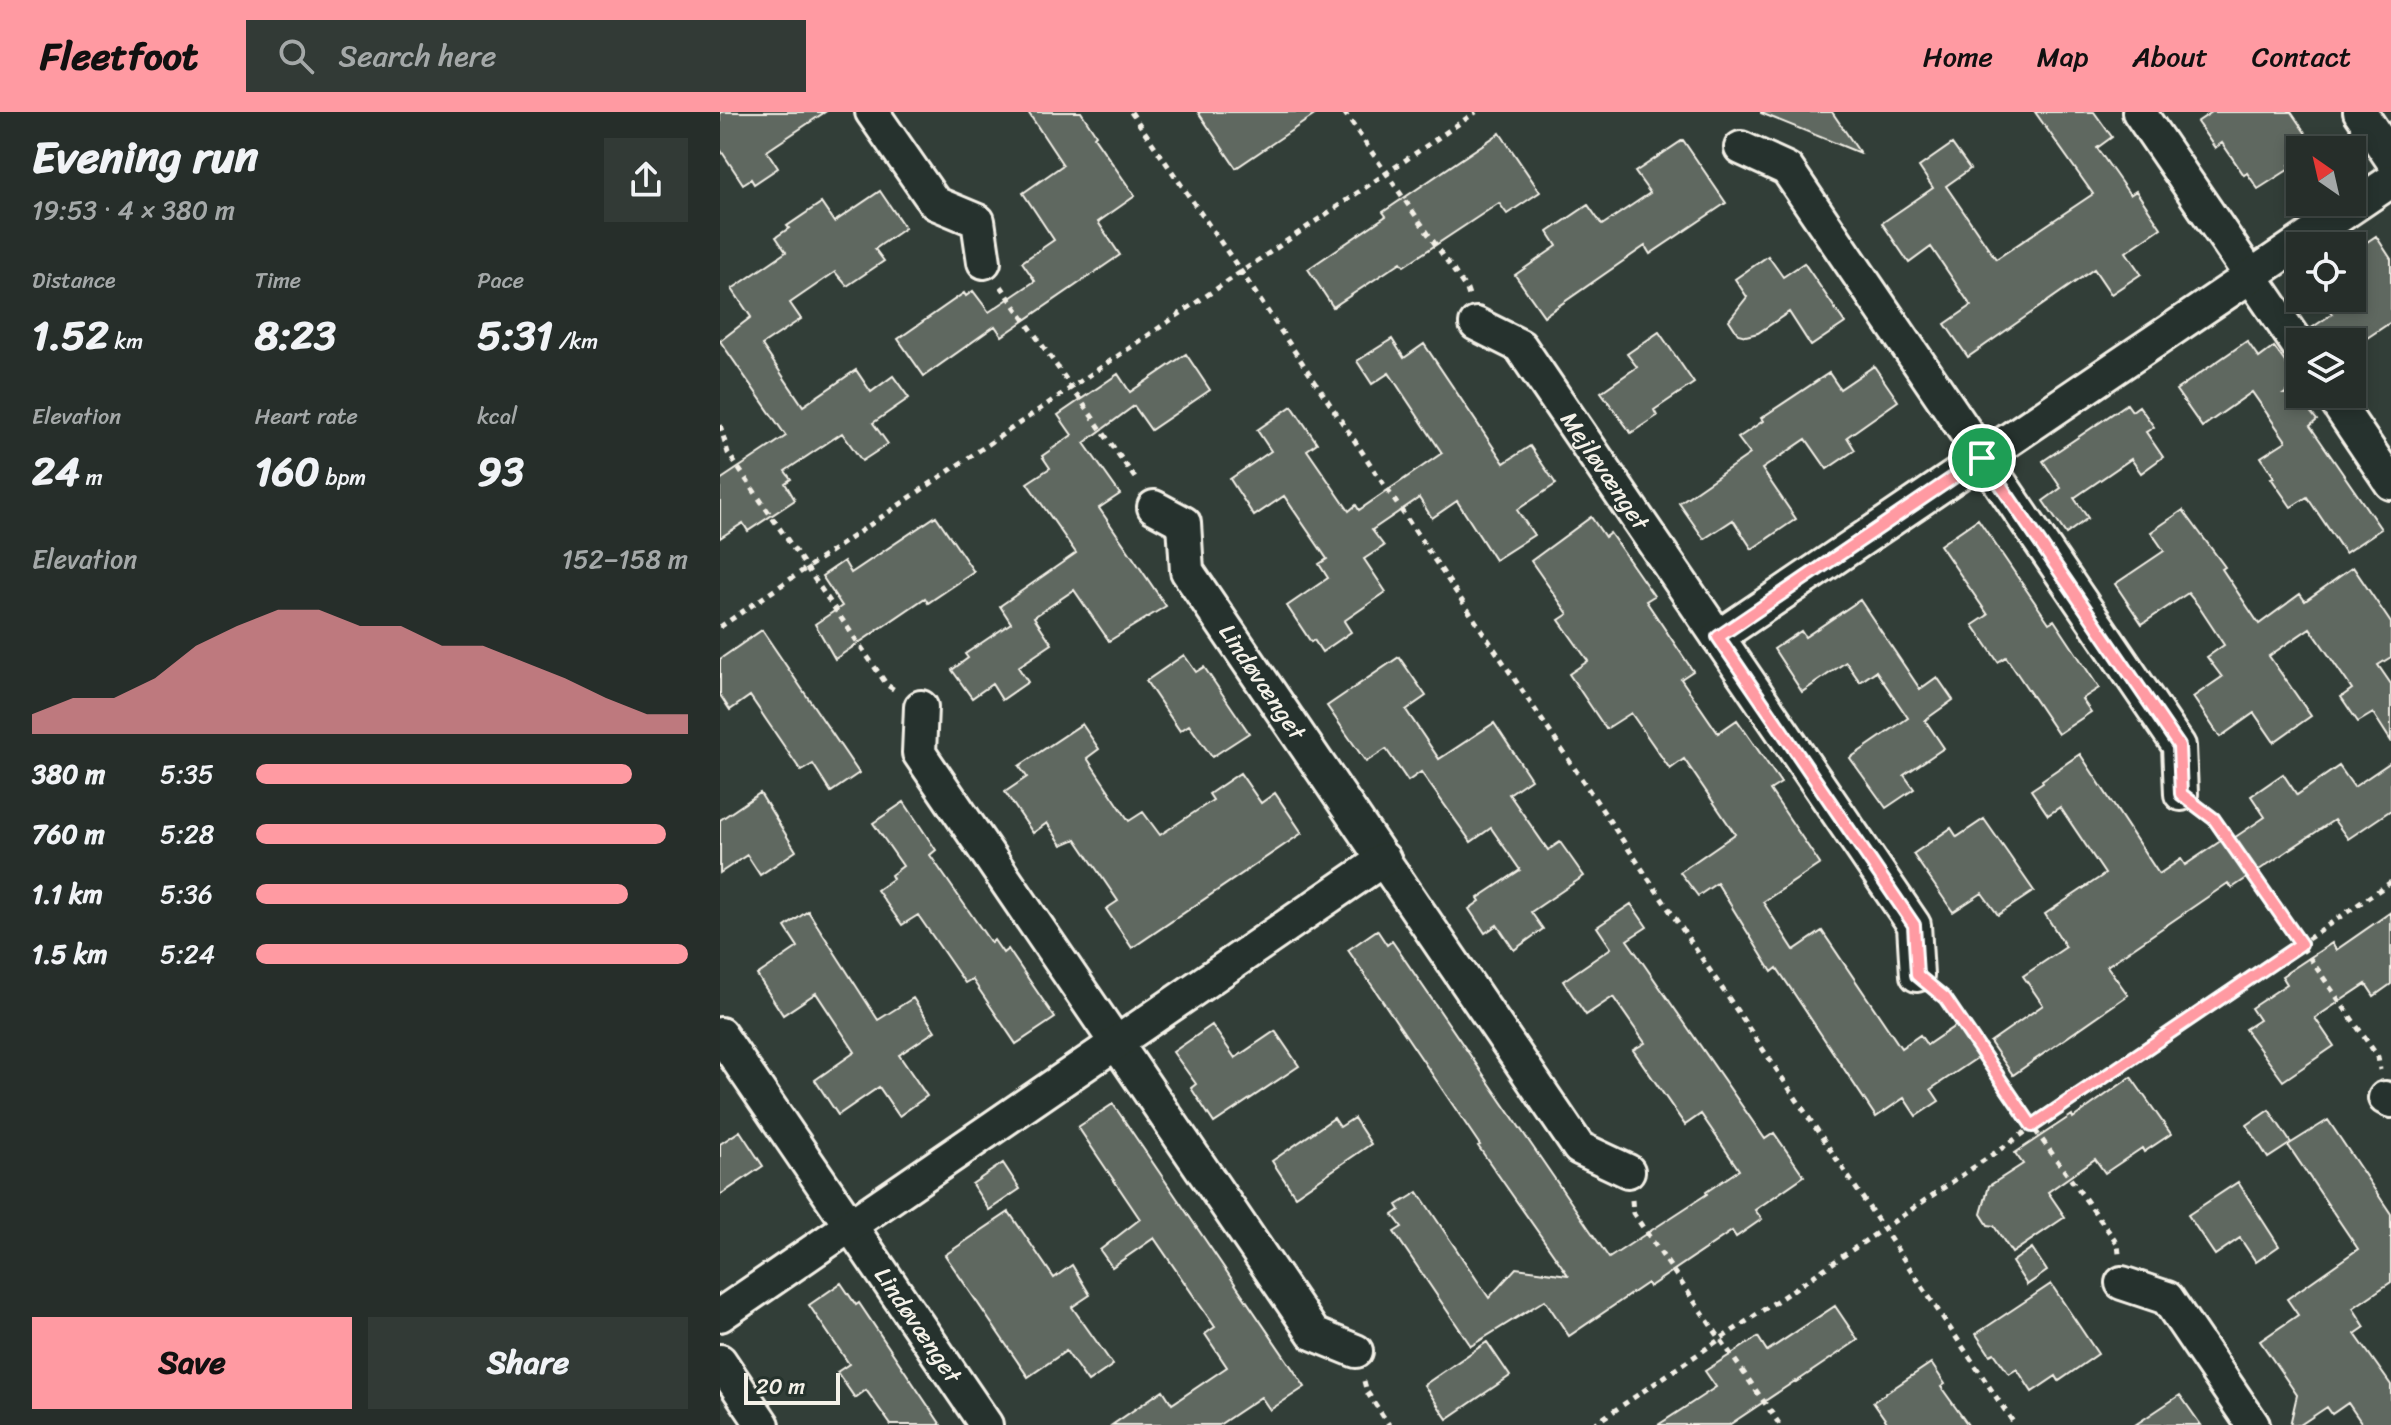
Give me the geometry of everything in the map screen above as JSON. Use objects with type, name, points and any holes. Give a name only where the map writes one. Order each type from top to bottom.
[{"type":"street","points":[[872,112],[935,203],[978,221],[984,262]]},
{"type":"street","points":[[2139,112],[2287,328]]},
{"type":"street","points":[[2364,113],[2391,158]]},
{"type":"street","points":[[1741,148],[1787,169],[2179,746],[2181,794]]},
{"type":"street","points":[[1718,637],[2391,181]]},
{"type":"street","name":"Mejløvænget","points":[[1476,324],[1520,346],[1914,925],[1917,975]]},
{"type":"street","points":[[2340,408],[2391,483]]},
{"type":"street","name":"Lindøvænget","points":[[1154,507],[1184,523],[1187,571],[1579,1148],[1628,1171]]},
{"type":"street","points":[[921,707],[919,753],[1314,1334],[1356,1351]]},
{"type":"street","points":[[720,1315],[1384,859]]},
{"type":"street","name":"Lindøvænget","points":[[720,1034],[986,1425]]},
{"type":"street","points":[[2122,1283],[2167,1298],[2253,1425]]},
{"type":"street","points":[[720,1361],[763,1425]]},
{"type":"path","points":[[1131,112],[2015,1425]]},
{"type":"path","points":[[1344,112],[1467,290],[1476,324]]},
{"type":"path","points":[[720,627],[1476,112]]},
{"type":"path","points":[[984,262],[1154,507]]},
{"type":"path","points":[[720,425],[728,453],[887,685],[921,707]]},
{"type":"path","points":[[2181,794],[2214,819],[2378,1057],[2388,1099]]},
{"type":"path","points":[[1593,1425],[1883,1231],[2391,882]]},
{"type":"path","points":[[1917,975],[1945,998],[2032,1126],[2118,1244],[2122,1283]]},
{"type":"path","points":[[1628,1171],[1633,1213],[1780,1425]]},
{"type":"path","points":[[1356,1351],[1367,1392],[1389,1425]]},
{"type":"building","points":[[720,112],[825,112],[767,151],[778,168],[754,184],[751,179],[743,184],[720,149]]},
{"type":"building","points":[[1028,112],[1081,112],[1096,135],[1094,137],[1135,196],[1098,222],[1120,255],[1002,336],[995,326],[924,376],[898,339],[964,293],[966,296],[973,291],[989,312],[1035,281],[1022,262],[1054,240],[1023,193],[1063,165]]},
{"type":"building","points":[[1198,112],[1319,112],[1236,168]]},
{"type":"building","points":[[1832,112],[1860,153],[1761,113]]},
{"type":"building","points":[[2035,112],[2094,112],[2112,137],[2097,148],[2130,195],[2136,191],[2161,228],[2126,252],[2141,274],[2111,294],[2094,269],[1968,357],[1945,324],[1971,306],[1931,247],[1909,263],[1882,223],[1933,188],[1919,167],[1952,144],[1970,169],[1946,186],[1996,259],[2093,194]]},
{"type":"building","points":[[2212,112],[2291,112],[2307,136],[2286,136],[2286,171],[2258,189],[2222,143],[2215,148],[2197,122]]},
{"type":"building","points":[[1500,133],[1540,192],[1507,214],[1499,203],[1404,266],[1401,262],[1333,307],[1308,269],[1386,216],[1383,212]]},
{"type":"building","points":[[1683,140],[1726,203],[1650,254],[1645,246],[1544,316],[1515,275],[1557,246],[1548,232],[1588,205],[1602,225],[1650,193],[1635,172]]},
{"type":"building","points":[[880,191],[905,228],[875,249],[884,261],[847,286],[835,272],[790,303],[801,319],[762,345],[803,406],[856,370],[871,392],[893,376],[909,398],[873,423],[888,444],[862,461],[842,433],[785,471],[791,479],[785,483],[795,500],[748,531],[743,523],[720,538],[720,480],[786,436],[720,341],[751,317],[732,289],[786,252],[776,237],[821,203],[834,222]]},
{"type":"building","points":[[2376,236],[2391,259],[2391,322],[2366,339],[2366,328],[2311,328],[2332,314],[2331,312],[2366,312],[2366,243]]},
{"type":"building","points":[[1768,256],[1783,277],[1804,263],[1845,323],[1811,346],[1789,312],[1758,333],[1738,334],[1729,320],[1747,297],[1735,279]]},
{"type":"building","points":[[1659,332],[1694,383],[1654,410],[1657,416],[1631,433],[1601,392],[1637,367],[1627,354]]},
{"type":"building","points":[[1392,339],[1404,358],[1424,344],[1504,463],[1530,446],[1556,484],[1517,510],[1534,535],[1495,560],[1457,501],[1432,518],[1419,498],[1372,530],[1384,546],[1364,559],[1386,592],[1344,621],[1351,632],[1322,652],[1314,640],[1311,642],[1287,606],[1328,578],[1319,564],[1327,559],[1284,496],[1254,516],[1230,479],[1271,451],[1257,430],[1292,406],[1317,443],[1307,450],[1349,511],[1356,505],[1359,510],[1442,453],[1389,373],[1372,384],[1357,361]]},
{"type":"building","points":[[2247,341],[2259,358],[2274,347],[2286,364],[2286,408],[2307,408],[2317,420],[2310,426],[2381,529],[2345,553],[2307,497],[2291,507],[2261,457],[2286,441],[2252,392],[2202,427],[2176,390]]},
{"type":"building","points":[[1186,354],[1210,390],[1151,430],[1134,406],[1084,443],[1120,494],[1099,508],[1166,606],[1109,641],[1074,590],[1034,617],[1052,644],[1018,667],[1028,682],[1002,700],[992,684],[972,698],[952,670],[968,658],[965,654],[1011,623],[1000,606],[1076,553],[1027,483],[1050,468],[1042,456],[1072,435],[1058,415],[1118,374],[1130,392]]},
{"type":"building","points":[[1874,366],[1898,401],[1847,437],[1855,450],[1827,469],[1806,439],[1762,469],[1796,519],[1752,549],[1733,520],[1704,539],[1679,503],[1750,454],[1738,438],[1763,421],[1761,418],[1829,373],[1840,389]]},
{"type":"building","points":[[2127,404],[2132,411],[2139,406],[2154,427],[2146,432],[2163,457],[2141,473],[2131,459],[2074,498],[2088,518],[2066,534],[2043,501],[2061,488],[2043,461]]},
{"type":"building","points":[[2183,510],[2225,567],[2222,569],[2259,624],[2300,594],[2305,601],[2353,567],[2391,623],[2391,657],[2378,665],[2391,684],[2391,741],[2373,713],[2358,722],[2341,697],[2352,689],[2310,628],[2269,656],[2311,716],[2274,742],[2254,713],[2220,737],[2193,697],[2222,677],[2207,657],[2224,645],[2197,604],[2188,593],[2142,624],[2115,584],[2164,551],[2151,532]]},
{"type":"building","points":[[936,516],[974,572],[928,603],[925,598],[835,659],[815,624],[842,606],[822,576],[844,561],[851,573]]},
{"type":"building","points":[[1591,517],[1605,537],[1610,533],[1654,596],[1646,601],[1693,671],[1681,679],[1718,733],[1737,720],[1781,783],[1770,790],[1820,864],[1763,902],[1794,950],[1822,931],[1901,1048],[1920,1035],[1927,1045],[1958,1024],[1980,1056],[1931,1089],[1939,1101],[1916,1116],[1904,1098],[1876,1117],[1777,968],[1772,972],[1717,883],[1698,896],[1680,872],[1735,834],[1684,759],[1670,769],[1631,713],[1606,729],[1569,674],[1588,661],[1559,620],[1568,614],[1531,561]]},
{"type":"building","points":[[1978,519],[2049,623],[2054,620],[2099,688],[2082,699],[2091,712],[2058,734],[2006,657],[1998,662],[1973,625],[1988,615],[1940,545]]},
{"type":"building","points":[[1860,600],[1920,689],[1937,677],[1953,700],[1925,720],[1944,748],[1904,775],[1914,789],[1886,808],[1850,758],[1908,718],[1876,671],[1860,682],[1846,662],[1802,692],[1774,649],[1801,631],[1805,637]]},
{"type":"building","points":[[762,630],[859,773],[831,792],[813,764],[801,771],[750,696],[730,710],[720,695],[720,659]]},
{"type":"building","points":[[1184,655],[1196,672],[1204,667],[1249,733],[1212,757],[1189,725],[1180,731],[1146,681]]},
{"type":"building","points":[[1399,657],[1426,696],[1406,710],[1439,759],[1494,723],[1531,779],[1509,794],[1548,850],[1560,842],[1584,876],[1531,912],[1543,929],[1514,950],[1497,925],[1485,933],[1469,909],[1480,901],[1478,898],[1520,870],[1491,828],[1471,842],[1421,772],[1408,781],[1386,749],[1366,762],[1327,706]]},
{"type":"building","points":[[1082,724],[1099,749],[1087,758],[1129,821],[1143,812],[1160,835],[1213,800],[1209,794],[1240,773],[1261,803],[1275,793],[1302,833],[1132,948],[1106,909],[1118,901],[1076,839],[1062,845],[1047,823],[1033,833],[1005,792],[1027,777],[1019,766]]},
{"type":"building","points":[[2080,754],[2159,874],[2181,859],[2185,865],[2222,840],[2225,844],[2265,817],[2251,796],[2283,774],[2297,795],[2339,766],[2354,787],[2391,762],[2391,810],[2348,839],[2334,820],[2232,888],[2228,883],[2107,966],[2128,995],[2013,1075],[1990,1042],[2043,1005],[2023,976],[2066,947],[2045,914],[2105,874],[2060,807],[2048,815],[2031,790]]},
{"type":"building","points":[[760,793],[796,851],[760,875],[747,855],[720,873],[720,820]]},
{"type":"building","points":[[904,802],[936,850],[930,855],[991,943],[994,940],[1003,953],[1008,949],[1055,1018],[1016,1044],[972,979],[965,983],[918,915],[902,925],[877,890],[893,879],[891,875],[903,866],[873,823]]},
{"type":"building","points":[[1984,819],[2034,891],[1998,915],[1982,893],[1953,912],[1913,854],[1951,828],[1957,837]]},
{"type":"building","points":[[1631,904],[1647,927],[1627,940],[1765,1139],[1774,1133],[1804,1176],[1755,1210],[1762,1219],[1736,1237],[1732,1231],[1569,1336],[1545,1300],[1471,1346],[1394,1232],[1402,1227],[1393,1215],[1400,1210],[1397,1205],[1418,1192],[1489,1298],[1516,1268],[1568,1275],[1348,950],[1377,930],[1387,945],[1392,941],[1609,1258],[1739,1170],[1701,1114],[1685,1125],[1633,1050],[1645,1043],[1613,997],[1586,1015],[1563,981],[1611,948],[1597,927]]},
{"type":"building","points":[[808,911],[878,1020],[913,998],[935,1031],[899,1055],[927,1096],[899,1116],[879,1087],[838,1115],[815,1080],[855,1052],[816,993],[783,1015],[757,975],[798,947],[785,927]]},
{"type":"building","points":[[2391,912],[2391,984],[2374,996],[2366,984],[2315,1018],[2334,1046],[2283,1081],[2245,1029],[2259,1020],[2251,1008],[2287,984],[2282,976],[2332,943],[2336,950]]},
{"type":"building","points":[[1212,1025],[1235,1058],[1275,1031],[1299,1066],[1214,1123],[1191,1088],[1196,1084],[1173,1052]]},
{"type":"building","points":[[2131,1077],[2171,1134],[2144,1152],[2142,1148],[2105,1173],[2095,1159],[2048,1192],[2065,1217],[2012,1253],[1994,1226],[1988,1225],[1981,1214],[1989,1186],[2023,1164],[2015,1153],[2072,1115],[2073,1118]]},
{"type":"building","points":[[1113,1104],[1305,1387],[1270,1410],[1261,1397],[1219,1425],[1112,1425],[1163,1390],[1172,1404],[1227,1367],[1205,1334],[1215,1327],[1154,1238],[1112,1267],[1100,1250],[1140,1219],[1078,1127]]},
{"type":"building","points":[[2269,1110],[2291,1143],[2268,1158],[2247,1125]]},
{"type":"building","points":[[1334,1118],[1340,1127],[1354,1118],[1371,1144],[1295,1196],[1272,1161]]},
{"type":"building","points":[[2328,1120],[2391,1214],[2391,1282],[2353,1308],[2365,1327],[2355,1334],[2391,1385],[2391,1425],[2363,1425],[2348,1403],[2332,1414],[2327,1407],[2300,1425],[2290,1425],[2297,1395],[2260,1341],[2298,1315],[2287,1299],[2358,1249],[2288,1145]]},
{"type":"building","points":[[740,1131],[763,1166],[720,1195],[720,1144]]},
{"type":"building","points":[[1003,1163],[1020,1189],[989,1210],[972,1184]]},
{"type":"building","points":[[2238,1182],[2279,1246],[2256,1262],[2240,1238],[2215,1255],[2188,1215]]},
{"type":"building","points":[[1009,1212],[1054,1278],[1072,1265],[1090,1295],[1072,1307],[1113,1365],[1088,1382],[1066,1351],[1028,1377],[945,1255]]},
{"type":"building","points":[[2032,1248],[2047,1271],[2027,1285],[2012,1262]]},
{"type":"building","points":[[841,1283],[856,1305],[859,1303],[941,1425],[891,1425],[866,1390],[855,1398],[837,1372],[849,1364],[809,1305]]},
{"type":"building","points":[[2051,1284],[2098,1354],[2059,1381],[2056,1376],[2032,1392],[2017,1369],[2009,1374],[1994,1353],[1990,1355],[1976,1334]]},
{"type":"building","points":[[1835,1306],[1858,1340],[1796,1382],[1729,1425],[1658,1425],[1716,1387],[1705,1371],[1758,1337],[1767,1351]]},
{"type":"building","points":[[1487,1342],[1510,1376],[1447,1419],[1424,1385]]},
{"type":"building","points":[[1931,1363],[1945,1384],[1941,1387],[1968,1425],[1889,1425],[1873,1402]]},
{"type":"building","points":[[2180,1395],[2201,1425],[2135,1425]]},
{"type":"route","points":[[1982,458],[2179,746],[2181,794],[2214,819],[2301,944],[2032,1126],[1945,998],[1917,975],[1914,925],[1718,637],[1982,458]]}]
